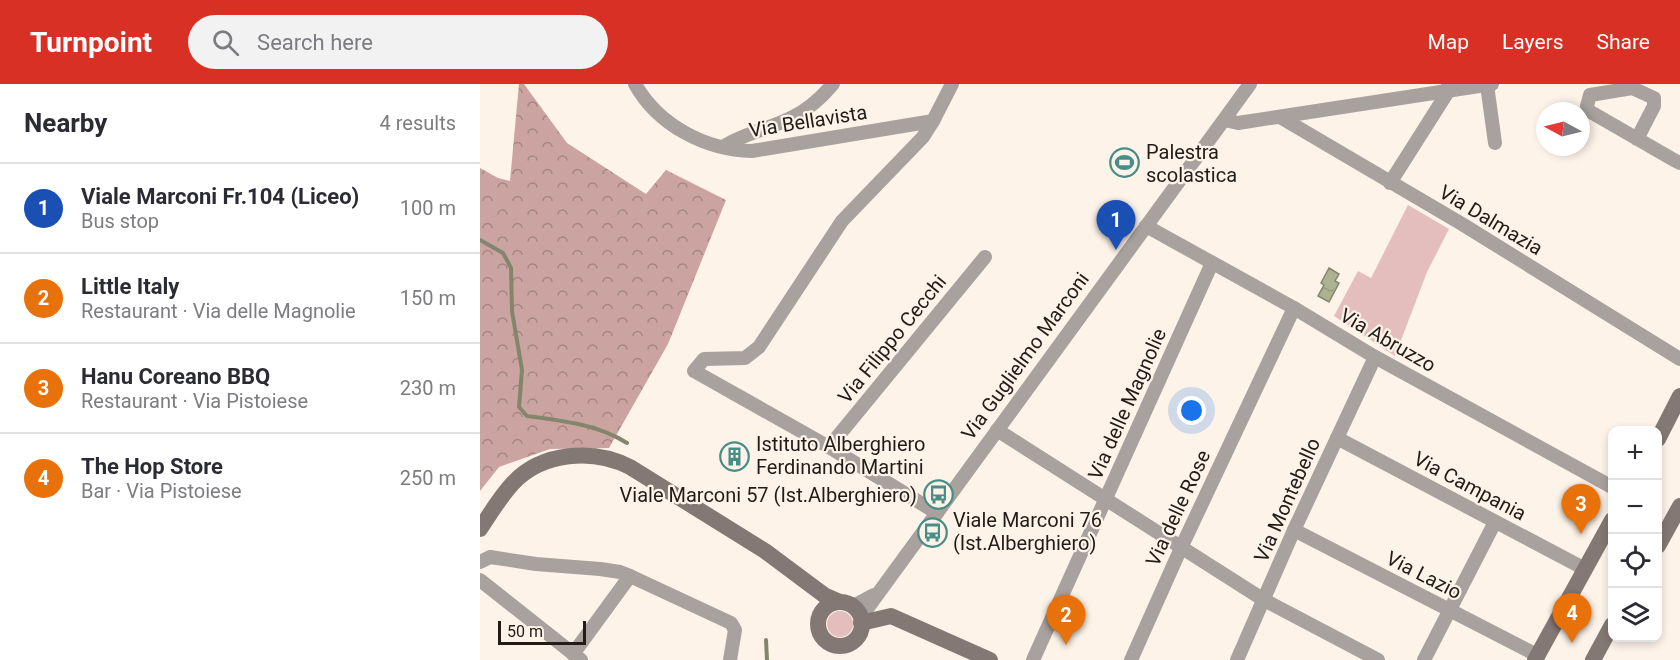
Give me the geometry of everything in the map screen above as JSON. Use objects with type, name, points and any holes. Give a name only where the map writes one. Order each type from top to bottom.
[{"type":"main road","points":[[1662,431],[1680,396]]},
{"type":"main road","points":[[480,529],[506,491],[530,469],[567,456],[596,455],[609,458],[630,467],[765,551],[827,597],[853,612],[859,634],[849,652],[827,641]]},
{"type":"main road","points":[[1662,539],[1680,506]]},
{"type":"main road","points":[[1536,658],[1608,527]]},
{"type":"main road","points":[[804,581],[819,620],[820,632],[827,641],[835,660]]},
{"type":"main road","points":[[819,620],[826,607],[891,616],[990,660]]},
{"type":"main road","points":[[1593,660],[1608,632]]},
{"type":"street","name":"Via Bellavista","points":[[635,84],[643,99],[659,116],[677,129],[723,147],[752,151],[933,121]]},
{"type":"street","points":[[723,147],[732,141],[793,117],[816,103],[833,84]]},
{"type":"street","points":[[937,513],[829,447],[694,371],[704,359],[745,358],[759,347],[842,221],[923,137],[952,84]]},
{"type":"street","name":"Via Guglielmo Marconi","points":[[853,612],[876,594],[937,513],[1250,84]]},
{"type":"street","points":[[1225,120],[1238,123],[1449,87],[1492,84]]},
{"type":"street","points":[[1487,85],[1495,143]]},
{"type":"street","points":[[1637,139],[1656,102],[1654,98],[1638,89],[1620,86],[1590,94],[1587,106],[1589,111],[1637,139],[1680,163]]},
{"type":"street","points":[[1390,183],[1449,87]]},
{"type":"street","name":"Via Dalmazia","points":[[1280,117],[1462,224],[1680,359]]},
{"type":"street","name":"Via Abruzzo","points":[[1146,225],[1294,308],[1375,357],[1608,485]]},
{"type":"street","name":"Via Filippo Cecchi","points":[[829,447],[985,257]]},
{"type":"street","name":"Via delle Magnolie","points":[[1033,660],[1212,263]]},
{"type":"street","name":"Via delle Rose","points":[[1131,660],[1180,548],[1294,308]]},
{"type":"street","name":"Via Montebello","points":[[1237,660],[1294,530],[1375,357]]},
{"type":"street","points":[[997,430],[1264,600],[1361,656],[1378,660]]},
{"type":"street","name":"Via Campania","points":[[1337,438],[1585,569]]},
{"type":"street","points":[[1424,660],[1496,522]]},
{"type":"street","name":"Via Lazio","points":[[1294,530],[1450,610],[1536,658]]},
{"type":"street","points":[[480,562],[490,557],[549,566],[620,572],[731,623],[735,630],[730,660]]},
{"type":"street","points":[[480,580],[577,657],[630,576]]},
{"type":"shaded area","points":[[1408,205],[1449,229],[1427,272],[1395,356],[1334,316],[1358,271],[1371,278]]},
{"type":"shaded area","points":[[840,611],[849,615],[853,624],[849,633],[840,637],[831,633],[827,624],[831,615]]},
{"type":"green space","points":[[519,84],[524,84],[567,143],[646,194],[666,170],[726,200],[668,344],[609,448],[550,449],[499,467],[480,491],[480,168],[498,178],[510,181]]},
{"type":"water","points":[[1329,268],[1339,274],[1335,281],[1339,283],[1329,302],[1318,296],[1324,285],[1321,283]]},
{"type":"waterway","points":[[480,240],[503,253],[511,268],[512,311],[522,370],[519,407],[527,416],[591,427],[627,443]]},
{"type":"waterway","points":[[766,640],[767,660]]},
{"type":"place","name":"Palestra scolastica","points":[[1125,163]]},
{"type":"place","name":"Viale Marconi Fr.104 (Liceo)","points":[[1116,250]]},
{"type":"place","name":"Istituto Alberghiero Ferdinando Martini","points":[[735,456]]},
{"type":"place","name":"Viale Marconi 57 (Ist.Alberghiero)","points":[[938,495]]},
{"type":"place","name":"Viale Marconi 76 (Ist.Alberghiero)","points":[[932,532]]},
{"type":"place","name":"Hanu Coreano BBQ","points":[[1581,534]]},
{"type":"place","name":"The Hop Store","points":[[1572,643]]},
{"type":"place","name":"Little Italy","points":[[1066,645]]}]
